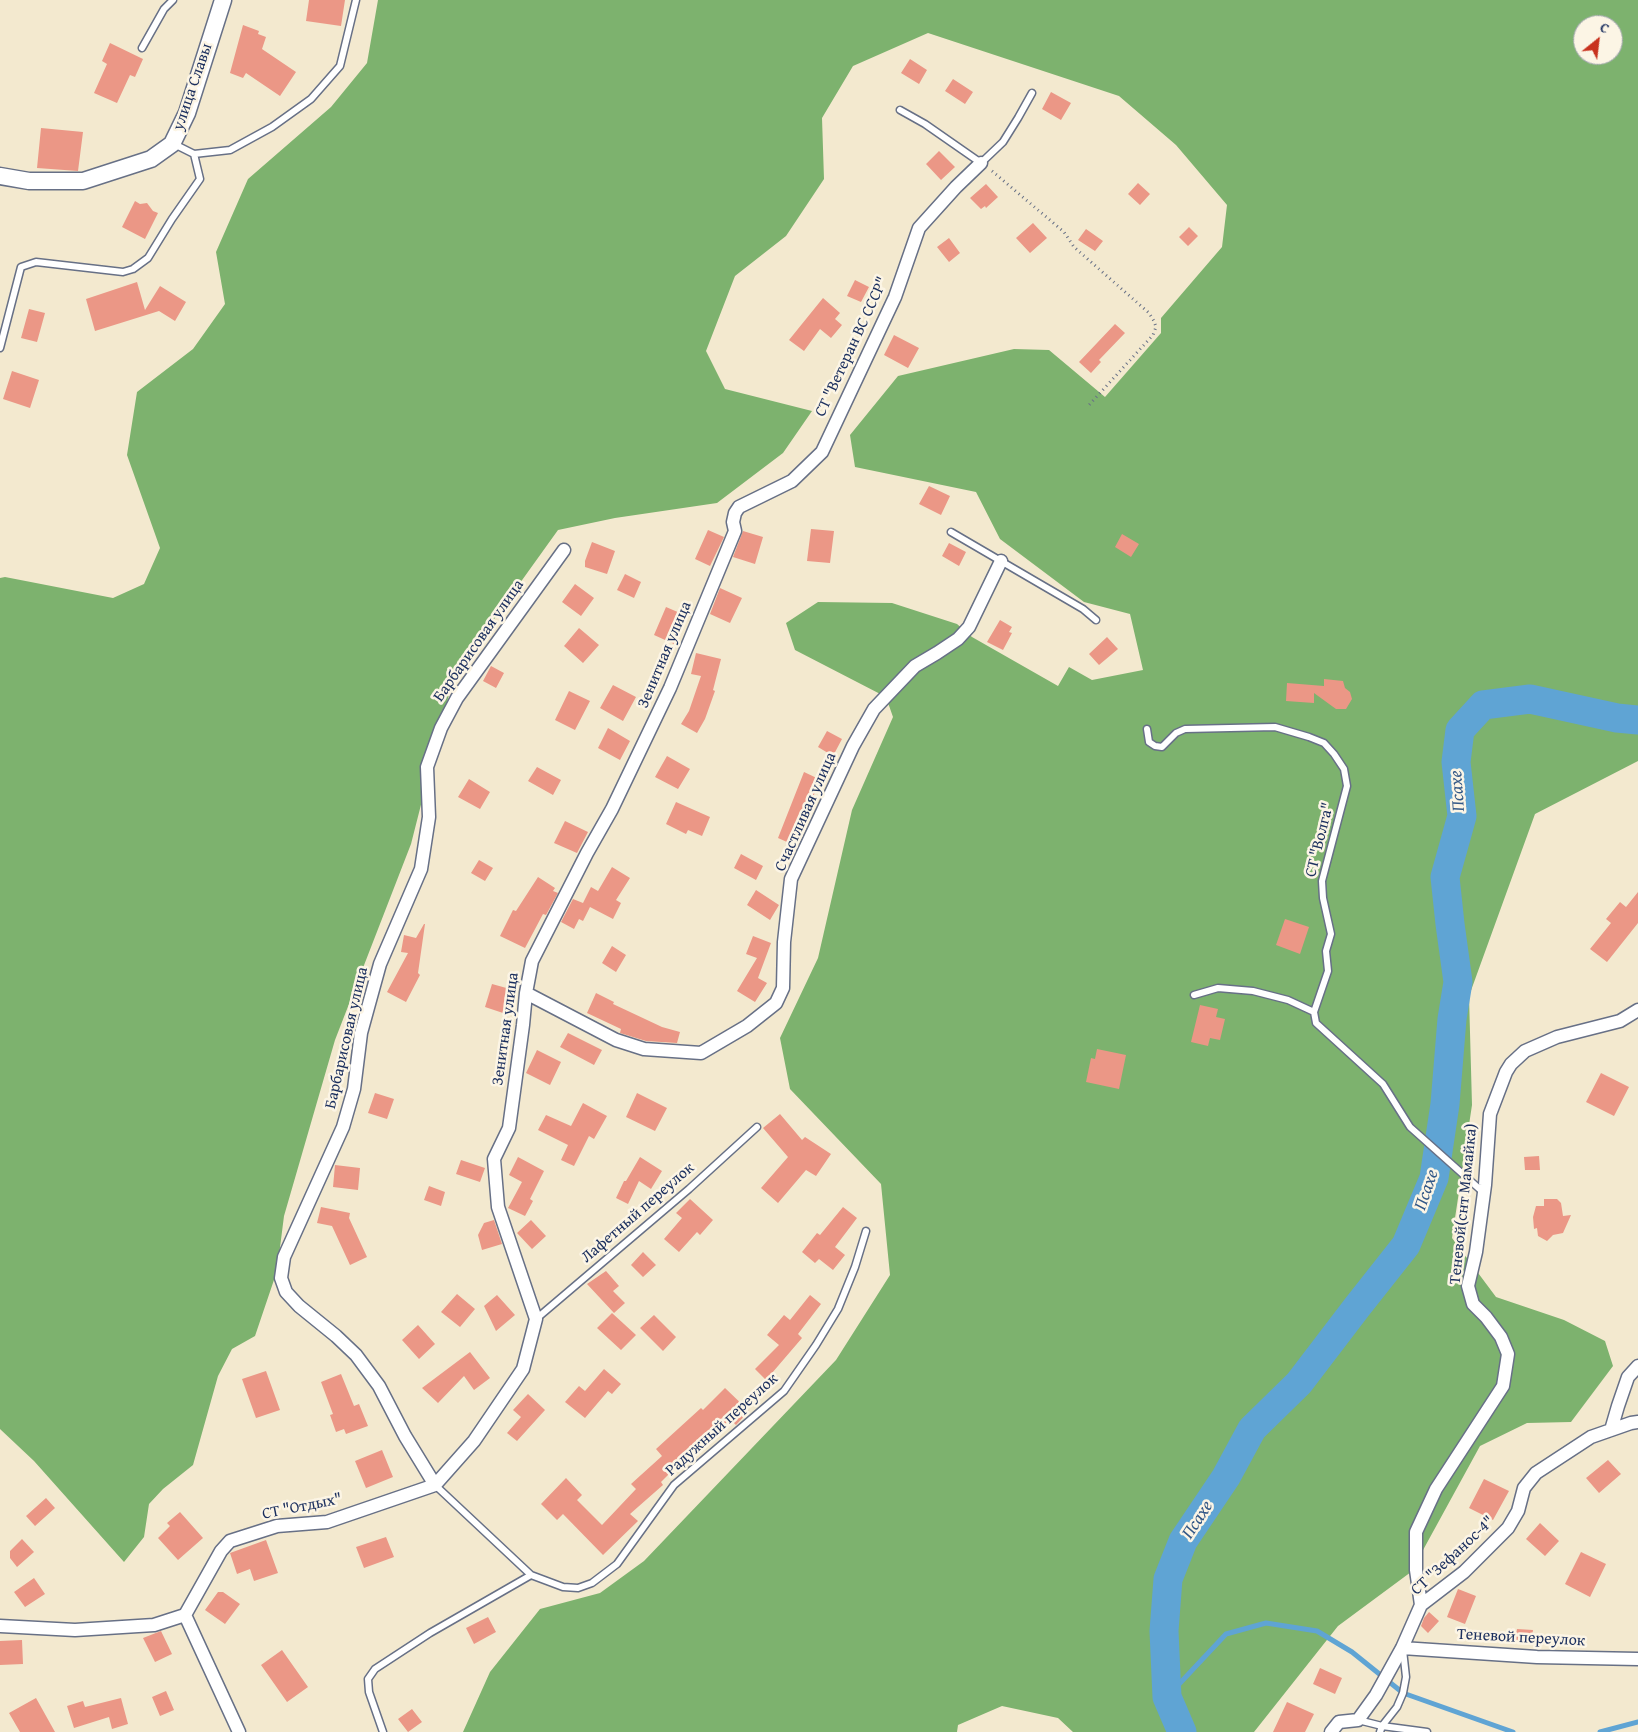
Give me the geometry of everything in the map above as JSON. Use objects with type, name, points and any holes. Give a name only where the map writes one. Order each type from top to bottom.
[{"type":"street","name":"улица Славы","points":[[0,176],[29,181],[83,181],[151,159],[172,144],[187,113],[223,0]]},
{"type":"street","name":"СТ \"Ветеран ВС СССР\"","points":[[733,522],[734,513],[739,507],[792,481],[822,452],[895,297],[919,228],[956,186],[981,163]]},
{"type":"street","name":"Зенитная улица","points":[[536,1319],[498,1207],[494,1159],[508,1128],[532,961],[612,809],[670,688],[735,531],[733,522]]},
{"type":"street","name":"Барбарисовая улица","points":[[435,1485],[405,1436],[374,1378],[356,1354],[299,1306],[286,1292],[281,1278],[284,1257],[343,1127],[354,1089],[361,1033],[380,964],[421,869],[429,817],[427,767],[441,728],[457,698],[564,550]]},
{"type":"street","name":"Счастливая улица","points":[[526,993],[616,1040],[644,1049],[701,1053],[747,1026],[776,1003],[782,988],[784,942],[791,879],[853,746],[874,709],[901,680],[915,666],[958,639],[969,627],[1001,561]]},
{"type":"street","name":"Теневой(снт Мамайка)","points":[[1421,1605],[1416,1570],[1416,1532],[1436,1489],[1503,1386],[1508,1354],[1501,1337],[1486,1317],[1473,1304],[1468,1286],[1476,1252],[1484,1193],[1490,1114],[1506,1072],[1511,1064],[1525,1051],[1557,1036],[1620,1021],[1638,1010]]},
{"type":"street","points":[[435,1485],[474,1441],[523,1369],[536,1319]]},
{"type":"street","points":[[1611,1430],[1628,1377],[1638,1366]]},
{"type":"street","name":"СТ \"Зефанос-4\"","points":[[1358,1720],[1376,1695],[1395,1661],[1421,1605],[1464,1572],[1508,1528],[1518,1511],[1524,1488],[1536,1473],[1592,1437],[1638,1422]]},
{"type":"street","name":"СТ \"Отдых\"","points":[[185,1615],[221,1551],[230,1541],[277,1526],[327,1522],[435,1485]]},
{"type":"street","points":[[0,1626],[75,1630],[154,1624],[185,1615],[239,1732]]},
{"type":"street","name":"Теневой переулок","points":[[1402,1648],[1537,1657],[1638,1659]]},
{"type":"street","points":[[1331,1732],[1339,1722],[1358,1720]]},
{"type":"lane","points":[[142,48],[164,9],[173,0]]},
{"type":"lane","points":[[172,144],[194,154],[230,150],[272,128],[311,99],[340,66],[356,0]]},
{"type":"lane","points":[[900,110],[925,124],[981,163],[1002,142],[1032,93]]},
{"type":"lane","points":[[0,348],[22,267],[36,262],[123,272],[133,269],[148,258],[200,179],[194,154]]},
{"type":"lane","points":[[951,532],[1083,609],[1096,620]]},
{"type":"lane","name":"СТ \"Волга\"","points":[[1147,730],[1150,742],[1155,746],[1162,747],[1185,728],[1275,727],[1324,743],[1344,769],[1347,786],[1322,881],[1323,898],[1330,926],[1326,951],[1328,971],[1314,1012]]},
{"type":"lane","points":[[1194,994],[1218,988],[1253,991],[1288,1000],[1314,1012],[1316,1023],[1384,1084],[1410,1127],[1484,1193]]},
{"type":"lane","name":"Лафетный переулок","points":[[536,1319],[689,1189],[757,1127]]},
{"type":"lane","name":"Радужный переулок","points":[[435,1485],[531,1575],[563,1587],[578,1588],[592,1582],[617,1564],[674,1485],[784,1391],[838,1309],[855,1267],[866,1231]]},
{"type":"lane","points":[[383,1732],[370,1692],[368,1679],[375,1670],[430,1633],[531,1575]]},
{"type":"lane","points":[[1381,1729],[1397,1706],[1403,1693],[1406,1677],[1402,1648]]},
{"type":"lane","points":[[1358,1720],[1381,1729],[1427,1732]]},
{"type":"path","points":[[981,163],[1064,232],[1074,247],[1149,314],[1154,321],[1156,327],[1153,334],[1090,405]]},
{"type":"green space","points":[[378,0],[1638,0],[1638,761],[1535,814],[1469,996],[1472,1105],[1452,1238],[1496,1297],[1564,1320],[1605,1341],[1613,1366],[1571,1422],[1527,1423],[1480,1446],[1411,1572],[1338,1626],[1254,1732],[1073,1732],[1058,1718],[1002,1706],[958,1725],[957,1732],[463,1732],[490,1672],[540,1609],[600,1593],[644,1561],[836,1360],[890,1275],[881,1184],[790,1089],[780,1038],[818,958],[852,810],[893,717],[886,697],[795,650],[786,623],[818,602],[892,603],[957,624],[972,637],[1058,686],[1069,667],[1092,680],[1143,670],[1130,614],[1084,602],[1000,539],[976,492],[855,467],[850,435],[898,376],[1014,349],[1049,350],[1105,397],[1161,333],[1161,318],[1222,247],[1227,205],[1176,145],[1119,96],[928,33],[853,66],[822,118],[824,179],[786,236],[735,276],[706,351],[725,389],[812,411],[783,453],[717,503],[615,518],[558,530],[454,675],[411,844],[335,1040],[284,1216],[277,1271],[255,1336],[232,1349],[218,1376],[193,1465],[163,1489],[149,1504],[144,1537],[124,1562],[34,1461],[0,1429],[0,578],[5,577],[113,598],[144,584],[160,548],[127,455],[137,392],[193,349],[225,304],[216,252],[248,179],[331,107],[367,63]]},
{"type":"building","points":[[309,0],[345,0],[341,26],[306,21]]},
{"type":"building","points":[[243,25],[259,31],[258,34],[266,37],[262,49],[296,72],[280,96],[246,73],[243,78],[230,73]]},
{"type":"building","points":[[110,43],[143,59],[135,77],[130,75],[117,103],[94,93],[107,64],[102,61]]},
{"type":"building","points":[[910,59],[927,70],[919,84],[901,73]]},
{"type":"building","points":[[953,79],[973,92],[965,104],[945,91]]},
{"type":"building","points":[[1051,92],[1071,103],[1061,120],[1042,109]]},
{"type":"building","points":[[41,128],[83,132],[78,171],[37,168]]},
{"type":"building","points":[[939,151],[955,167],[941,180],[926,164]]},
{"type":"building","points":[[1138,183],[1150,194],[1140,205],[1128,194]]},
{"type":"building","points":[[986,184],[998,197],[986,208],[985,206],[981,209],[970,198]]},
{"type":"building","points":[[135,201],[140,204],[147,203],[153,211],[158,213],[145,239],[122,227]]},
{"type":"building","points":[[1033,223],[1047,238],[1030,253],[1016,238]]},
{"type":"building","points":[[1189,227],[1198,236],[1188,246],[1179,237]]},
{"type":"building","points":[[1086,229],[1103,241],[1095,251],[1078,240]]},
{"type":"building","points":[[949,238],[960,253],[949,262],[937,247]]},
{"type":"building","points":[[855,280],[869,287],[861,302],[847,296]]},
{"type":"building","points":[[137,282],[145,310],[160,286],[186,302],[175,321],[159,311],[95,331],[86,299]]},
{"type":"building","points":[[823,298],[840,313],[835,319],[842,325],[831,338],[820,329],[804,351],[789,340]]},
{"type":"building","points":[[29,309],[45,313],[37,342],[21,338]]},
{"type":"building","points":[[1115,324],[1125,333],[1099,360],[1101,362],[1091,373],[1079,362]]},
{"type":"building","points":[[894,335],[919,348],[908,368],[884,355]]},
{"type":"building","points":[[12,371],[39,380],[30,408],[3,399]]},
{"type":"building","points":[[929,486],[950,496],[941,515],[919,504]]},
{"type":"building","points":[[811,529],[834,531],[830,563],[807,561]]},
{"type":"building","points":[[708,530],[724,537],[710,566],[695,559]]},
{"type":"building","points":[[743,531],[763,537],[755,564],[733,557]]},
{"type":"building","points":[[1122,534],[1139,544],[1131,557],[1115,547]]},
{"type":"building","points":[[592,542],[615,551],[607,574],[585,567],[585,561]]},
{"type":"building","points":[[949,543],[966,552],[959,566],[942,556]]},
{"type":"building","points":[[625,574],[641,582],[634,598],[617,590]]},
{"type":"building","points":[[575,584],[594,598],[581,616],[562,602]]},
{"type":"building","points":[[720,588],[742,598],[730,623],[710,614]]},
{"type":"building","points":[[666,607],[687,616],[674,644],[654,635]]},
{"type":"building","points":[[1000,620],[1012,627],[1009,632],[1012,633],[1003,650],[987,642]]},
{"type":"building","points":[[579,628],[599,645],[583,663],[564,646]]},
{"type":"building","points":[[1107,637],[1118,649],[1099,665],[1089,654]]},
{"type":"building","points":[[696,653],[721,659],[713,690],[715,691],[705,719],[697,733],[681,724],[689,711],[701,676],[691,674]]},
{"type":"building","points":[[491,666],[504,673],[496,688],[483,681]]},
{"type":"building","points":[[1324,679],[1343,681],[1352,699],[1346,709],[1336,709],[1314,693],[1314,703],[1286,701],[1287,683],[1324,686]]},
{"type":"building","points":[[613,685],[636,697],[623,721],[600,708]]},
{"type":"building","points":[[569,691],[590,701],[575,730],[555,720]]},
{"type":"building","points":[[608,728],[630,741],[620,760],[598,748]]},
{"type":"building","points":[[827,731],[842,739],[833,756],[818,747]]},
{"type":"building","points":[[667,756],[690,769],[678,789],[655,777]]},
{"type":"building","points":[[537,767],[561,780],[553,795],[528,781]]},
{"type":"building","points":[[804,772],[821,780],[801,822],[806,824],[796,846],[778,838]]},
{"type":"building","points":[[469,779],[490,792],[480,809],[458,797]]},
{"type":"building","points":[[676,802],[710,817],[702,836],[688,830],[686,834],[666,824]]},
{"type":"building","points":[[565,821],[588,832],[577,853],[554,843]]},
{"type":"building","points":[[741,854],[763,866],[756,880],[734,868]]},
{"type":"building","points":[[479,860],[493,868],[485,881],[471,873]]},
{"type":"building","points":[[612,867],[630,878],[616,900],[621,903],[613,919],[590,907],[583,921],[579,919],[574,929],[561,922],[573,899],[583,903],[591,887],[598,891]]},
{"type":"building","points":[[538,877],[555,888],[553,891],[558,893],[546,915],[543,914],[525,948],[500,936],[513,910],[516,911]]},
{"type":"building","points":[[756,890],[779,905],[770,920],[747,905]]},
{"type":"building","points":[[1638,892],[1638,923],[1607,962],[1590,949],[1611,923],[1606,919],[1620,902],[1626,907]]},
{"type":"building","points":[[1285,919],[1309,927],[1300,954],[1276,945]]},
{"type":"building","points":[[424,924],[418,973],[420,975],[406,1002],[387,992],[408,953],[401,952],[404,935],[416,938]]},
{"type":"building","points":[[753,936],[771,943],[758,978],[767,983],[755,1002],[737,991],[757,958],[746,954]]},
{"type":"building","points":[[612,946],[626,955],[616,972],[602,963]]},
{"type":"building","points":[[492,984],[510,989],[503,1013],[485,1007]]},
{"type":"building","points":[[596,993],[614,1002],[613,1004],[662,1027],[680,1032],[677,1043],[646,1041],[620,1033],[621,1029],[587,1013]]},
{"type":"building","points":[[1200,1005],[1218,1009],[1216,1017],[1225,1019],[1220,1040],[1210,1038],[1208,1046],[1191,1042]]},
{"type":"building","points":[[568,1033],[602,1050],[594,1065],[560,1047]]},
{"type":"building","points":[[1097,1049],[1126,1055],[1119,1089],[1086,1082],[1091,1058],[1095,1059]]},
{"type":"building","points":[[537,1050],[561,1062],[550,1085],[526,1073]]},
{"type":"building","points":[[1601,1073],[1629,1087],[1614,1116],[1586,1102]]},
{"type":"building","points":[[375,1093],[394,1099],[387,1119],[368,1113]]},
{"type":"building","points":[[637,1093],[667,1108],[655,1131],[626,1117]]},
{"type":"building","points":[[583,1103],[607,1116],[594,1139],[589,1136],[574,1166],[561,1160],[568,1145],[538,1130],[546,1115],[571,1126]]},
{"type":"building","points":[[780,1114],[802,1140],[805,1137],[831,1154],[816,1176],[806,1170],[778,1203],[761,1188],[788,1157],[763,1128]]},
{"type":"building","points":[[1539,1156],[1540,1170],[1525,1170],[1524,1157]]},
{"type":"building","points":[[518,1157],[544,1171],[530,1199],[533,1201],[525,1216],[508,1208],[522,1182],[509,1175]]},
{"type":"building","points":[[640,1157],[662,1171],[651,1189],[639,1181],[628,1204],[616,1198],[624,1181],[626,1181]]},
{"type":"building","points":[[461,1160],[485,1168],[480,1182],[456,1174]]},
{"type":"building","points":[[335,1165],[360,1168],[358,1190],[333,1187]]},
{"type":"building","points":[[429,1186],[445,1192],[441,1206],[424,1200]]},
{"type":"building","points":[[690,1199],[713,1220],[700,1235],[697,1232],[679,1252],[664,1239],[682,1218],[676,1213]]},
{"type":"building","points":[[1544,1199],[1557,1199],[1561,1203],[1563,1216],[1571,1215],[1563,1233],[1553,1235],[1547,1241],[1538,1236],[1537,1228],[1534,1229],[1533,1217],[1536,1206],[1544,1206]]},
{"type":"building","points":[[321,1207],[350,1213],[349,1218],[367,1257],[350,1265],[332,1226],[317,1223]]},
{"type":"building","points":[[843,1207],[857,1218],[835,1247],[845,1255],[833,1270],[819,1259],[815,1263],[802,1252],[817,1233],[820,1235]]},
{"type":"building","points":[[494,1220],[502,1244],[482,1250],[478,1235],[484,1223]]},
{"type":"building","points":[[531,1220],[546,1236],[532,1249],[517,1233]]},
{"type":"building","points":[[643,1252],[656,1265],[643,1277],[631,1265]]},
{"type":"building","points":[[606,1271],[619,1286],[613,1291],[625,1303],[614,1313],[587,1284]]},
{"type":"building","points":[[457,1294],[475,1309],[460,1327],[441,1312]]},
{"type":"building","points":[[497,1295],[515,1315],[496,1331],[484,1306]]},
{"type":"building","points":[[810,1295],[821,1304],[798,1334],[802,1338],[766,1380],[755,1369],[779,1345],[767,1335],[784,1315],[790,1320]]},
{"type":"building","points":[[612,1313],[636,1335],[621,1350],[597,1328]]},
{"type":"building","points":[[654,1315],[676,1337],[663,1351],[640,1328]]},
{"type":"building","points":[[418,1325],[435,1344],[419,1359],[402,1340]]},
{"type":"building","points":[[470,1352],[490,1378],[474,1390],[464,1376],[438,1403],[422,1388]]},
{"type":"building","points":[[604,1369],[621,1384],[612,1394],[608,1391],[585,1418],[565,1402],[579,1386],[585,1391]]},
{"type":"building","points":[[266,1371],[280,1410],[256,1418],[242,1379]]},
{"type":"building","points":[[341,1374],[354,1406],[359,1404],[368,1426],[346,1434],[344,1429],[336,1432],[330,1415],[333,1414],[321,1382]]},
{"type":"building","points":[[725,1388],[749,1411],[736,1425],[730,1419],[702,1446],[700,1443],[661,1482],[663,1485],[630,1514],[638,1521],[603,1555],[563,1514],[557,1520],[541,1504],[566,1478],[582,1495],[577,1500],[602,1525],[636,1489],[631,1484],[662,1456],[656,1449],[701,1408],[703,1410]]},
{"type":"building","points":[[528,1394],[545,1410],[517,1441],[507,1433],[521,1417],[513,1410]]},
{"type":"building","points":[[382,1450],[393,1477],[366,1488],[355,1461]]},
{"type":"building","points":[[1608,1460],[1621,1474],[1599,1493],[1586,1478]]},
{"type":"building","points":[[1484,1479],[1509,1491],[1493,1520],[1469,1508]]},
{"type":"building","points":[[46,1498],[55,1508],[35,1526],[26,1516]]},
{"type":"building","points":[[180,1512],[203,1538],[178,1560],[158,1538],[170,1526],[167,1523]]},
{"type":"building","points":[[1540,1523],[1559,1541],[1545,1556],[1526,1539]]},
{"type":"building","points":[[386,1537],[394,1557],[364,1568],[356,1547]]},
{"type":"building","points":[[22,1539],[34,1552],[17,1567],[10,1558],[10,1551]]},
{"type":"building","points":[[266,1540],[278,1573],[254,1581],[250,1569],[237,1574],[230,1553]]},
{"type":"building","points":[[1581,1552],[1606,1564],[1590,1597],[1565,1584]]},
{"type":"building","points":[[34,1578],[45,1594],[25,1607],[14,1592]]},
{"type":"building","points":[[1458,1589],[1476,1596],[1465,1624],[1447,1617]]},
{"type":"building","points":[[218,1592],[223,1592],[240,1604],[225,1624],[205,1610]]},
{"type":"building","points":[[1429,1612],[1439,1621],[1428,1633],[1421,1626]]},
{"type":"building","points":[[488,1617],[496,1632],[474,1644],[466,1628]]},
{"type":"building","points":[[1517,1629],[1533,1630],[1531,1644],[1515,1642]]},
{"type":"building","points":[[161,1631],[172,1654],[155,1662],[143,1638]]},
{"type":"building","points":[[22,1640],[23,1664],[0,1665],[0,1641]]},
{"type":"building","points":[[282,1650],[308,1687],[287,1702],[261,1665]]},
{"type":"building","points":[[1320,1668],[1342,1678],[1335,1694],[1313,1684]]},
{"type":"building","points":[[166,1691],[174,1710],[160,1716],[152,1697]]},
{"type":"building","points":[[36,1698],[55,1732],[20,1732],[9,1713]]},
{"type":"building","points":[[121,1698],[128,1724],[112,1729],[109,1717],[74,1728],[67,1706],[83,1701],[85,1707]]},
{"type":"building","points":[[1287,1702],[1314,1714],[1305,1732],[1273,1732]]},
{"type":"building","points":[[412,1709],[422,1722],[408,1732],[398,1719]]},
{"type":"waterway","name":"Псахе","points":[[1182,1732],[1167,1697],[1164,1631],[1168,1579],[1183,1541],[1226,1477],[1252,1429],[1299,1383],[1406,1245],[1434,1178],[1445,1104],[1452,1019],[1458,982],[1445,877],[1462,816],[1456,762],[1460,730],[1483,705],[1530,699],[1617,718],[1638,720]]},
{"type":"waterway","points":[[1167,1697],[1226,1634],[1266,1623],[1317,1631],[1352,1652],[1403,1693],[1513,1732]]},
{"type":"waterway","points":[[1600,1732],[1638,1722]]}]
